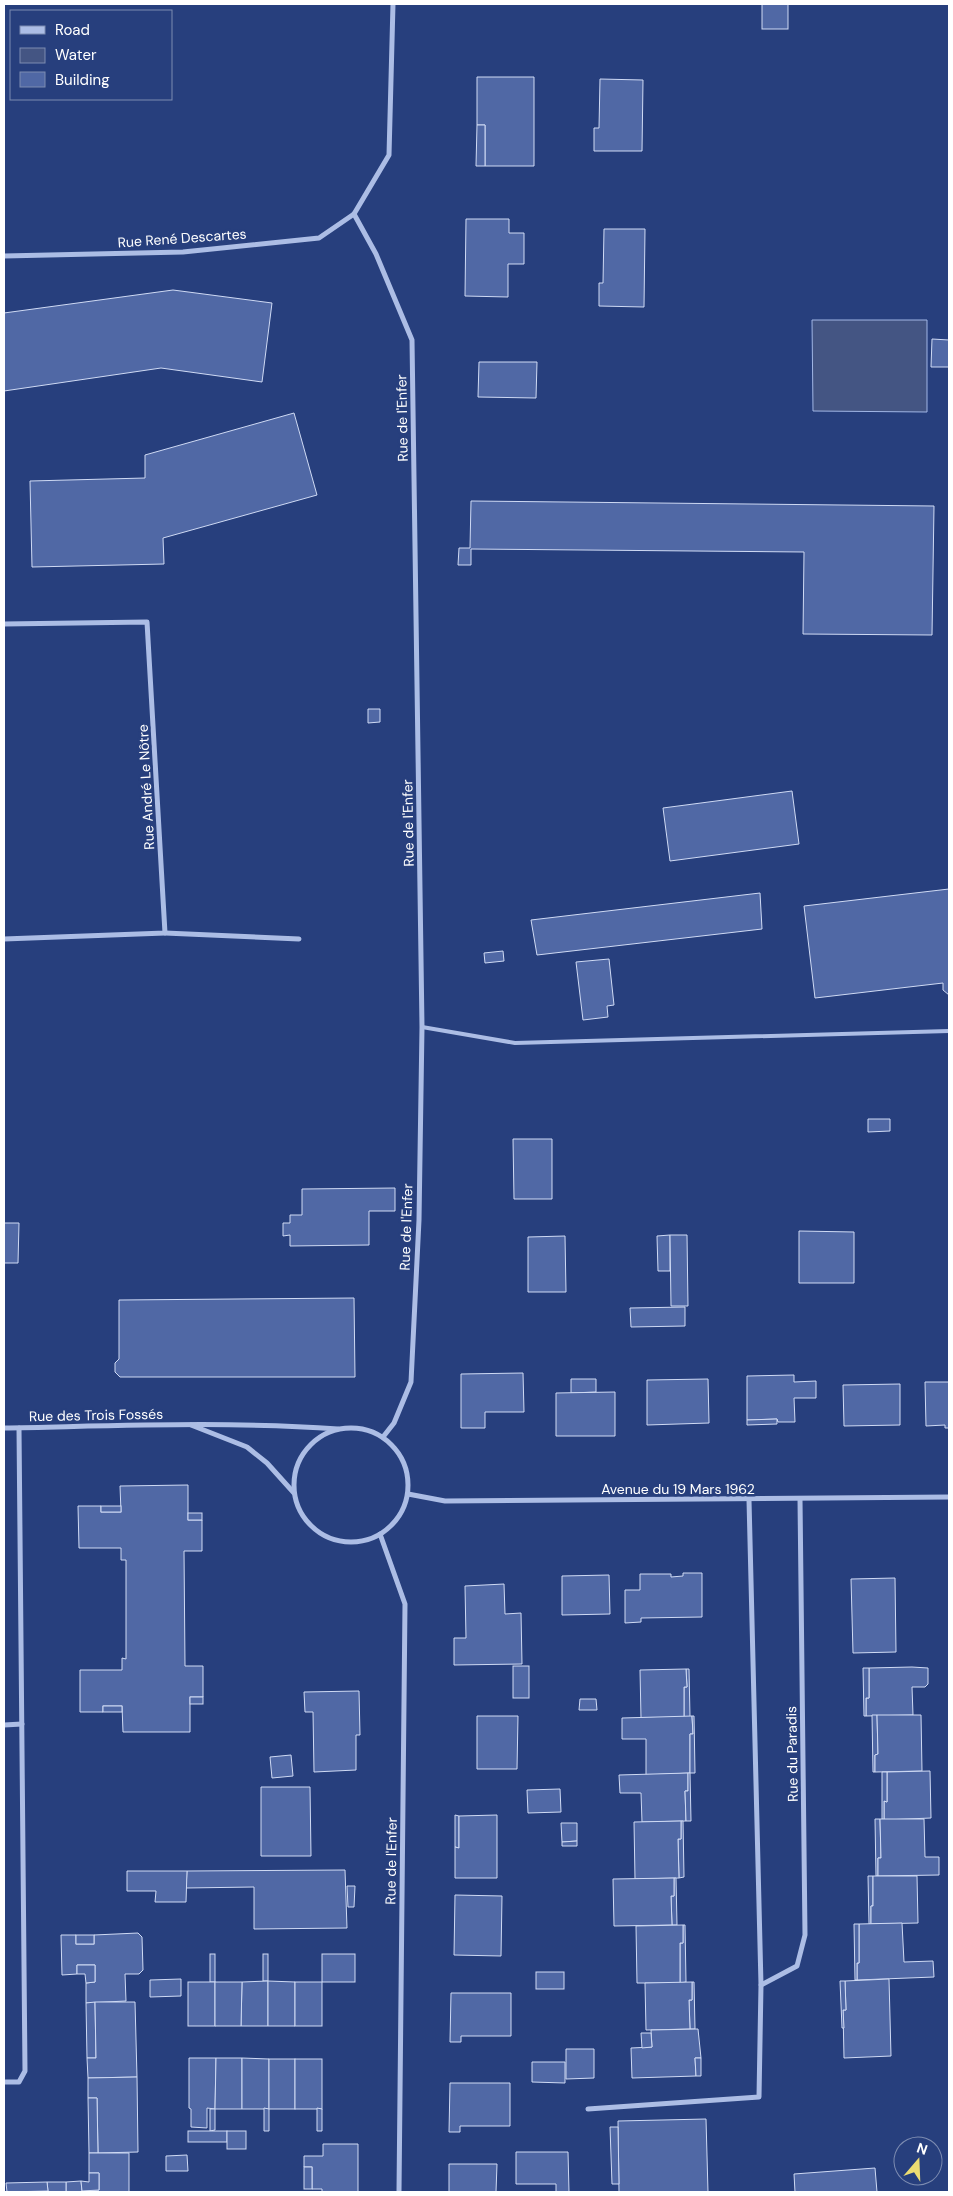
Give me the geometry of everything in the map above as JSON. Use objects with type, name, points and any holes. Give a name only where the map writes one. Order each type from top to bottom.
[{"type":"street","points":[[354,214],[389,155],[393,4]]},
{"type":"street","name":"Rue René Descartes","points":[[4,256],[183,252],[319,238],[354,214]]},
{"type":"street","name":"Rue de l'Enfer","points":[[354,214],[376,254],[412,340],[422,1026],[419,1220],[411,1382],[394,1423],[384,1437]]},
{"type":"street","name":"Rue André Le Nôtre","points":[[4,624],[147,622],[165,933]]},
{"type":"street","points":[[4,939],[165,933],[299,939]]},
{"type":"street","name":"Rue des Trois Fossés","points":[[188,1424],[247,1447],[267,1463],[294,1493]]},
{"type":"street","name":"Rue des Trois Fossés","points":[[4,1428],[188,1424],[282,1425],[338,1429]]},
{"type":"street","points":[[4,2082],[19,2082],[26,2071],[19,1428]]},
{"type":"street","points":[[360,1428],[384,1437],[398,1452],[407,1472],[408,1494],[402,1510],[391,1526],[365,1541],[342,1541],[320,1533],[304,1517],[294,1493],[295,1472],[302,1455],[314,1441],[338,1429],[360,1428]]},
{"type":"street","name":"Avenue du 19 Mars 1962","points":[[408,1494],[446,1501],[949,1497]]},
{"type":"street","name":"Rue du Paradis","points":[[761,1985],[797,1966],[805,1935],[800,1499]]},
{"type":"street","points":[[588,2109],[759,2098],[761,1985],[749,1500]]},
{"type":"street","name":"Rue de l'Enfer","points":[[380,1534],[405,1604],[399,2192]]},
{"type":"street","points":[[4,1724],[22,1724]]},
{"type":"lane","points":[[422,1026],[515,1043],[949,1031]]},
{"type":"water","points":[[812,320],[927,320],[927,412],[813,411]]},
{"type":"building","points":[[762,4],[788,4],[788,29],[762,29]]},
{"type":"building","points":[[477,77],[534,77],[534,166],[485,166],[485,125],[477,125]]},
{"type":"building","points":[[600,79],[643,80],[642,151],[594,151],[594,128],[599,128]]},
{"type":"building","points":[[477,125],[485,125],[485,166],[476,166]]},
{"type":"building","points":[[466,219],[509,219],[509,233],[524,233],[524,264],[508,264],[508,297],[465,296]]},
{"type":"building","points":[[604,229],[645,229],[644,307],[599,306],[599,283],[603,283]]},
{"type":"building","points":[[173,290],[272,303],[262,382],[161,368],[4,391],[4,313]]},
{"type":"building","points":[[932,339],[949,340],[949,367],[931,367]]},
{"type":"building","points":[[479,362],[537,362],[536,398],[478,397]]},
{"type":"building","points":[[294,413],[317,495],[163,538],[164,564],[32,567],[30,481],[145,478],[145,455]]},
{"type":"building","points":[[471,501],[934,506],[932,635],[803,634],[804,552],[471,549],[471,565],[458,565],[459,548],[470,548]]},
{"type":"building","points":[[368,709],[380,709],[380,722],[368,723]]},
{"type":"building","points":[[792,791],[799,844],[670,861],[663,808]]},
{"type":"building","points":[[949,889],[949,995],[943,990],[943,983],[815,998],[804,906]]},
{"type":"building","points":[[760,893],[762,929],[537,955],[531,920]]},
{"type":"building","points":[[503,951],[504,961],[485,963],[484,953]]},
{"type":"building","points":[[609,959],[614,1005],[607,1006],[608,1017],[583,1020],[576,962]]},
{"type":"building","points":[[868,1119],[890,1119],[890,1131],[868,1132]]},
{"type":"building","points":[[513,1139],[552,1139],[552,1199],[514,1199]]},
{"type":"building","points":[[395,1188],[395,1211],[369,1211],[369,1245],[290,1246],[290,1235],[283,1236],[283,1223],[290,1223],[290,1215],[302,1215],[302,1189]]},
{"type":"building","points":[[4,1223],[19,1223],[18,1263],[4,1263]]},
{"type":"building","points":[[799,1231],[854,1232],[854,1283],[799,1283]]},
{"type":"building","points":[[670,1235],[670,1271],[658,1271],[657,1236]]},
{"type":"building","points":[[670,1235],[687,1235],[688,1306],[671,1306]]},
{"type":"building","points":[[565,1236],[566,1292],[528,1292],[528,1237]]},
{"type":"building","points":[[354,1298],[355,1377],[120,1377],[115,1372],[115,1363],[119,1359],[119,1300]]},
{"type":"building","points":[[685,1307],[685,1326],[631,1327],[630,1308]]},
{"type":"building","points":[[523,1373],[524,1412],[485,1412],[485,1428],[461,1428],[461,1374]]},
{"type":"building","points":[[794,1375],[794,1382],[816,1381],[816,1398],[794,1398],[795,1422],[778,1422],[777,1419],[747,1420],[747,1376]]},
{"type":"building","points":[[571,1379],[596,1379],[596,1392],[571,1393]]},
{"type":"building","points":[[708,1379],[709,1423],[647,1425],[647,1380]]},
{"type":"building","points":[[925,1382],[949,1382],[949,1428],[945,1428],[945,1425],[926,1426]]},
{"type":"building","points":[[900,1384],[900,1425],[844,1426],[843,1385]]},
{"type":"building","points":[[615,1392],[615,1436],[556,1436],[556,1393]]},
{"type":"building","points":[[777,1419],[777,1424],[747,1425],[747,1420]]},
{"type":"building","points":[[188,1485],[188,1520],[202,1520],[202,1551],[184,1551],[185,1666],[203,1666],[203,1697],[190,1697],[190,1732],[123,1732],[122,1706],[103,1706],[103,1712],[80,1712],[80,1670],[122,1670],[122,1658],[126,1659],[126,1560],[121,1560],[121,1548],[79,1548],[78,1506],[101,1506],[101,1512],[121,1512],[120,1486]]},
{"type":"building","points":[[101,1506],[121,1506],[121,1512],[101,1512]]},
{"type":"building","points":[[188,1513],[202,1513],[202,1520],[188,1520]]},
{"type":"building","points":[[683,1573],[702,1573],[702,1617],[641,1618],[641,1622],[625,1623],[625,1590],[640,1590],[640,1574],[671,1574],[671,1577],[683,1576]]},
{"type":"building","points":[[609,1575],[610,1614],[562,1615],[562,1576]]},
{"type":"building","points":[[895,1578],[896,1652],[853,1653],[851,1579]]},
{"type":"building","points":[[504,1584],[505,1614],[521,1613],[522,1664],[454,1665],[454,1638],[466,1638],[465,1586]]},
{"type":"building","points":[[513,1666],[529,1666],[529,1698],[513,1698]]},
{"type":"building","points":[[863,1668],[869,1668],[869,1698],[866,1698],[866,1716],[864,1716]]},
{"type":"building","points":[[869,1668],[928,1668],[928,1684],[925,1687],[912,1687],[913,1715],[866,1716],[866,1698],[869,1698]]},
{"type":"building","points":[[686,1669],[689,1669],[690,1717],[684,1717],[684,1687],[687,1687]]},
{"type":"building","points":[[686,1669],[687,1687],[684,1687],[684,1717],[641,1718],[640,1670]]},
{"type":"building","points":[[359,1691],[360,1735],[356,1735],[356,1770],[314,1772],[313,1712],[305,1712],[304,1692]]},
{"type":"building","points":[[190,1697],[203,1697],[203,1704],[190,1704]]},
{"type":"building","points":[[580,1699],[596,1699],[597,1710],[579,1710]]},
{"type":"building","points":[[103,1706],[122,1706],[122,1712],[103,1712]]},
{"type":"building","points":[[872,1715],[877,1715],[878,1754],[875,1755],[875,1772],[873,1772]]},
{"type":"building","points":[[877,1715],[921,1715],[922,1771],[875,1772],[875,1755],[878,1754]]},
{"type":"building","points":[[477,1716],[518,1716],[517,1769],[477,1769]]},
{"type":"building","points":[[692,1716],[693,1734],[690,1734],[690,1773],[646,1775],[646,1739],[622,1739],[622,1718]]},
{"type":"building","points":[[692,1716],[694,1716],[695,1773],[690,1773],[690,1734],[693,1734]]},
{"type":"building","points":[[291,1755],[293,1776],[272,1778],[270,1757]]},
{"type":"building","points":[[930,1771],[931,1818],[884,1820],[884,1801],[887,1802],[887,1772]]},
{"type":"building","points":[[882,1772],[887,1772],[887,1802],[884,1801],[884,1820],[882,1819]]},
{"type":"building","points":[[688,1773],[688,1791],[685,1791],[686,1821],[642,1822],[641,1793],[620,1793],[619,1775]]},
{"type":"building","points":[[688,1773],[690,1773],[691,1821],[686,1821],[685,1791],[688,1791]]},
{"type":"building","points":[[261,1787],[310,1787],[311,1856],[261,1856]]},
{"type":"building","points":[[560,1789],[561,1812],[528,1813],[527,1790]]},
{"type":"building","points":[[455,1815],[459,1816],[459,1848],[455,1847]]},
{"type":"building","points":[[497,1815],[497,1878],[455,1878],[455,1847],[459,1848],[459,1816]]},
{"type":"building","points":[[875,1819],[880,1819],[881,1858],[878,1858],[878,1876],[876,1876]]},
{"type":"building","points":[[880,1819],[924,1819],[925,1857],[939,1857],[939,1875],[878,1876],[878,1858],[881,1858]]},
{"type":"building","points":[[681,1821],[683,1821],[684,1877],[679,1878],[678,1839],[681,1839]]},
{"type":"building","points":[[681,1821],[681,1839],[678,1839],[679,1878],[635,1879],[634,1822]]},
{"type":"building","points":[[561,1823],[577,1823],[577,1841],[562,1842]]},
{"type":"building","points":[[577,1841],[577,1846],[562,1846],[562,1842]]},
{"type":"building","points":[[345,1870],[347,1928],[254,1929],[254,1887],[186,1888],[187,1871]]},
{"type":"building","points":[[127,1871],[187,1871],[186,1902],[155,1902],[156,1891],[127,1891]]},
{"type":"building","points":[[868,1876],[873,1876],[871,1924],[869,1924]]},
{"type":"building","points":[[873,1876],[917,1876],[918,1923],[871,1924]]},
{"type":"building","points":[[674,1878],[676,1878],[677,1925],[672,1925],[671,1896],[674,1896]]},
{"type":"building","points":[[674,1878],[674,1896],[671,1896],[672,1925],[614,1926],[613,1879]]},
{"type":"building","points":[[347,1886],[355,1886],[354,1907],[348,1907]]},
{"type":"building","points":[[455,1895],[502,1896],[501,1956],[454,1955]]},
{"type":"building","points":[[902,1923],[904,1962],[933,1961],[934,1977],[857,1980],[859,1924]]},
{"type":"building","points":[[854,1924],[859,1924],[857,1980],[855,1980]]},
{"type":"building","points":[[683,1925],[685,1925],[686,1982],[680,1983],[680,1943],[683,1943]]},
{"type":"building","points":[[683,1925],[683,1943],[680,1943],[680,1983],[637,1983],[636,1926]]},
{"type":"building","points":[[138,1933],[142,1937],[143,1970],[139,1974],[125,1974],[126,2001],[86,2003],[86,1983],[95,1982],[95,1965],[77,1965],[77,1974],[62,1975],[61,1935],[76,1935],[76,1944],[94,1944],[94,1935]]},
{"type":"building","points":[[76,1935],[94,1935],[94,1944],[76,1944]]},
{"type":"building","points":[[210,1954],[215,1954],[215,1982],[210,1982]]},
{"type":"building","points":[[263,1954],[268,1954],[268,1981],[263,1981]]},
{"type":"building","points":[[322,1954],[355,1954],[355,1982],[322,1982]]},
{"type":"building","points":[[77,1965],[95,1965],[95,1982],[86,1983],[85,1974],[77,1974]]},
{"type":"building","points":[[536,1972],[564,1972],[564,1989],[536,1989]]},
{"type":"building","points":[[181,1979],[181,1996],[150,1997],[150,1980]]},
{"type":"building","points":[[889,1979],[891,2056],[844,2058],[843,2010],[846,2010],[845,1981]]},
{"type":"building","points":[[268,1981],[268,2026],[241,2026],[242,1982]]},
{"type":"building","points":[[268,1981],[295,1982],[295,2026],[268,2026]]},
{"type":"building","points":[[840,1981],[845,1981],[846,2010],[843,2010],[844,2028],[842,2028]]},
{"type":"building","points":[[188,1982],[215,1982],[215,2026],[188,2026]]},
{"type":"building","points":[[215,1982],[242,1982],[241,2026],[215,2026]]},
{"type":"building","points":[[295,1982],[322,1982],[322,2026],[295,2026]]},
{"type":"building","points":[[692,1982],[694,1982],[695,2029],[690,2029],[689,2000],[692,2000]]},
{"type":"building","points":[[692,1982],[692,2000],[689,2000],[690,2029],[646,2030],[645,1983]]},
{"type":"building","points":[[451,1993],[511,1993],[511,2036],[461,2036],[461,2042],[450,2042]]},
{"type":"building","points":[[95,2002],[96,2058],[87,2058],[86,2003]]},
{"type":"building","points":[[95,2002],[135,2002],[137,2077],[88,2078],[87,2058],[96,2058]]},
{"type":"building","points":[[698,2029],[701,2058],[695,2058],[696,2076],[632,2078],[631,2048],[652,2047],[651,2030]]},
{"type":"building","points":[[641,2033],[651,2033],[652,2047],[642,2048]]},
{"type":"building","points":[[566,2049],[594,2049],[594,2078],[566,2079]]},
{"type":"building","points":[[189,2058],[216,2058],[215,2109],[207,2108],[207,2128],[191,2127]]},
{"type":"building","points":[[216,2058],[242,2058],[242,2109],[215,2109]]},
{"type":"building","points":[[242,2058],[269,2059],[269,2109],[242,2109]]},
{"type":"building","points":[[695,2058],[701,2058],[701,2076],[696,2076]]},
{"type":"building","points":[[269,2059],[295,2059],[295,2109],[269,2109]]},
{"type":"building","points":[[295,2059],[322,2059],[322,2109],[295,2109]]},
{"type":"building","points":[[532,2062],[565,2062],[565,2083],[532,2082]]},
{"type":"building","points":[[137,2077],[138,2152],[98,2153],[97,2098],[88,2098],[88,2078]]},
{"type":"building","points":[[450,2083],[510,2083],[510,2126],[460,2126],[460,2132],[449,2132]]},
{"type":"building","points":[[88,2098],[97,2098],[98,2153],[89,2153]]},
{"type":"building","points":[[264,2108],[269,2109],[269,2131],[264,2131]]},
{"type":"building","points":[[317,2108],[322,2109],[322,2131],[317,2131]]},
{"type":"building","points":[[210,2109],[215,2109],[215,2130],[210,2131]]},
{"type":"building","points":[[706,2119],[708,2192],[619,2192],[618,2121]]},
{"type":"building","points":[[610,2127],[618,2127],[619,2184],[612,2184]]},
{"type":"building","points":[[188,2131],[227,2131],[227,2142],[188,2142]]},
{"type":"building","points":[[227,2131],[246,2131],[246,2149],[227,2149]]},
{"type":"building","points":[[323,2144],[358,2144],[358,2192],[322,2192],[322,2189],[312,2189],[312,2167],[304,2167],[304,2156],[323,2156]]},
{"type":"building","points":[[516,2152],[568,2152],[569,2192],[556,2192],[556,2184],[516,2184]]},
{"type":"building","points":[[89,2153],[129,2153],[129,2192],[66,2192],[66,2182],[81,2181],[82,2191],[99,2190],[99,2173],[89,2173]]},
{"type":"building","points":[[187,2155],[188,2171],[166,2171],[166,2156]]},
{"type":"building","points":[[449,2164],[497,2164],[496,2192],[449,2192]]},
{"type":"building","points":[[304,2167],[312,2167],[312,2189],[304,2189]]},
{"type":"building","points":[[875,2168],[877,2192],[795,2192],[794,2174]]},
{"type":"building","points":[[89,2173],[99,2173],[99,2190],[82,2191],[81,2181],[89,2182]]},
{"type":"building","points":[[47,2182],[66,2182],[66,2192],[18,2192],[48,2191]]},
{"type":"building","points":[[47,2182],[48,2191],[7,2192],[6,2183]]}]
